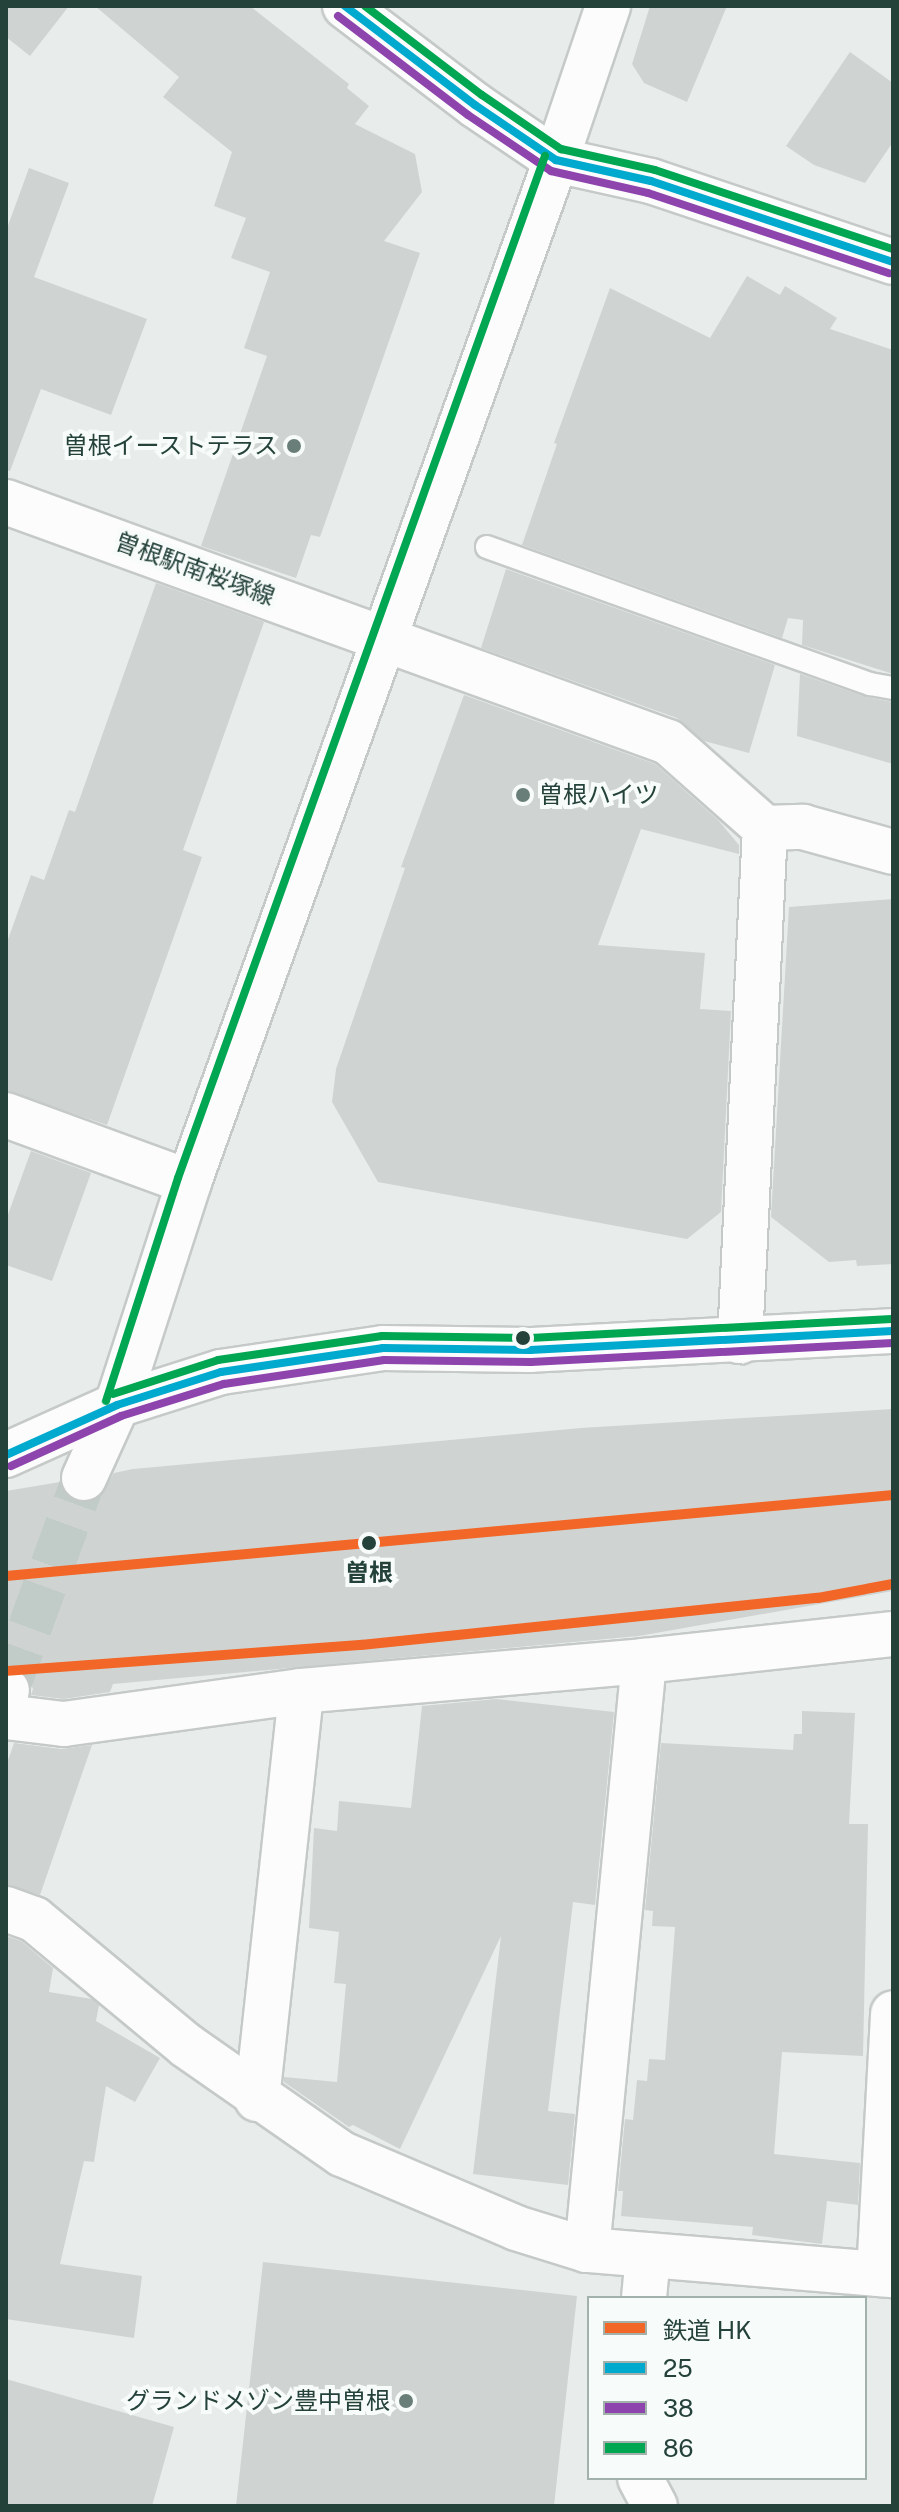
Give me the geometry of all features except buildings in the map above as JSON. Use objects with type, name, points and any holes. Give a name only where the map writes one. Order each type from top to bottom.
[{"type":"street","points":[[345,6],[475,105],[556,160],[651,181],[893,262]]},
{"type":"street","points":[[84,1478],[117,1405],[189,1182],[556,160],[608,6]]},
{"type":"street","name":"曽根駅南桜塚線","points":[[6,502],[384,636],[444,662],[668,742],[765,828]]},
{"type":"street","points":[[740,1341],[765,828],[803,827],[893,852]]},
{"type":"street","points":[[6,1115],[189,1182]]},
{"type":"street","points":[[6,1455],[117,1405],[221,1372],[383,1348],[530,1350],[893,1331]]},
{"type":"street","points":[[6,1717],[64,1724],[301,1691],[644,1661],[893,1634]]},
{"type":"street","points":[[587,2250],[644,1661]]},
{"type":"street","points":[[257,2099],[301,1691]]},
{"type":"street","points":[[6,1909],[34,1919],[187,2046],[257,2099],[342,2154],[516,2228],[587,2250],[886,2274],[893,2013]]},
{"type":"street","points":[[644,2296],[648,2255]]},
{"type":"street","points":[[641,2480],[655,2506]]},
{"type":"lane","points":[[487,547],[870,684],[893,688]]},
{"type":"tunnel","points":[[7,1690],[84,1478]]},
{"type":"rail line","name":"HK","points":[[6,1576],[893,1495]]},
{"type":"rail line","name":"HK","points":[[6,1671],[361,1645],[818,1598],[893,1584]]},
{"type":"transit line","name":"25","points":[[345,6],[475,105],[556,160],[651,181],[893,262]]},
{"type":"transit line","name":"86","points":[[365,6],[482,95],[561,149],[655,170],[893,249]]},
{"type":"transit line","name":"38","points":[[338,16],[468,115],[551,171],[648,193],[889,273]]},
{"type":"transit line","name":"86","points":[[106,1401],[178,1178],[545,156]]},
{"type":"transit line","name":"86","points":[[113,1394],[218,1360],[382,1336],[530,1338],[892,1319]]},
{"type":"transit line","name":"25","points":[[6,1455],[117,1405],[221,1372],[383,1348],[530,1350],[893,1331]]},
{"type":"transit line","name":"38","points":[[11,1466],[121,1416],[224,1384],[384,1360],[531,1362],[893,1343]]},
{"type":"place","name":"曽根イーストテラス","points":[[294,446]]},
{"type":"place","name":"曽根ハイツ","points":[[523,795]]},
{"type":"place","name":"曽根","points":[[369,1543]]},
{"type":"place","name":"グランドメゾン豊中曽根","points":[[406,2401]]}]
